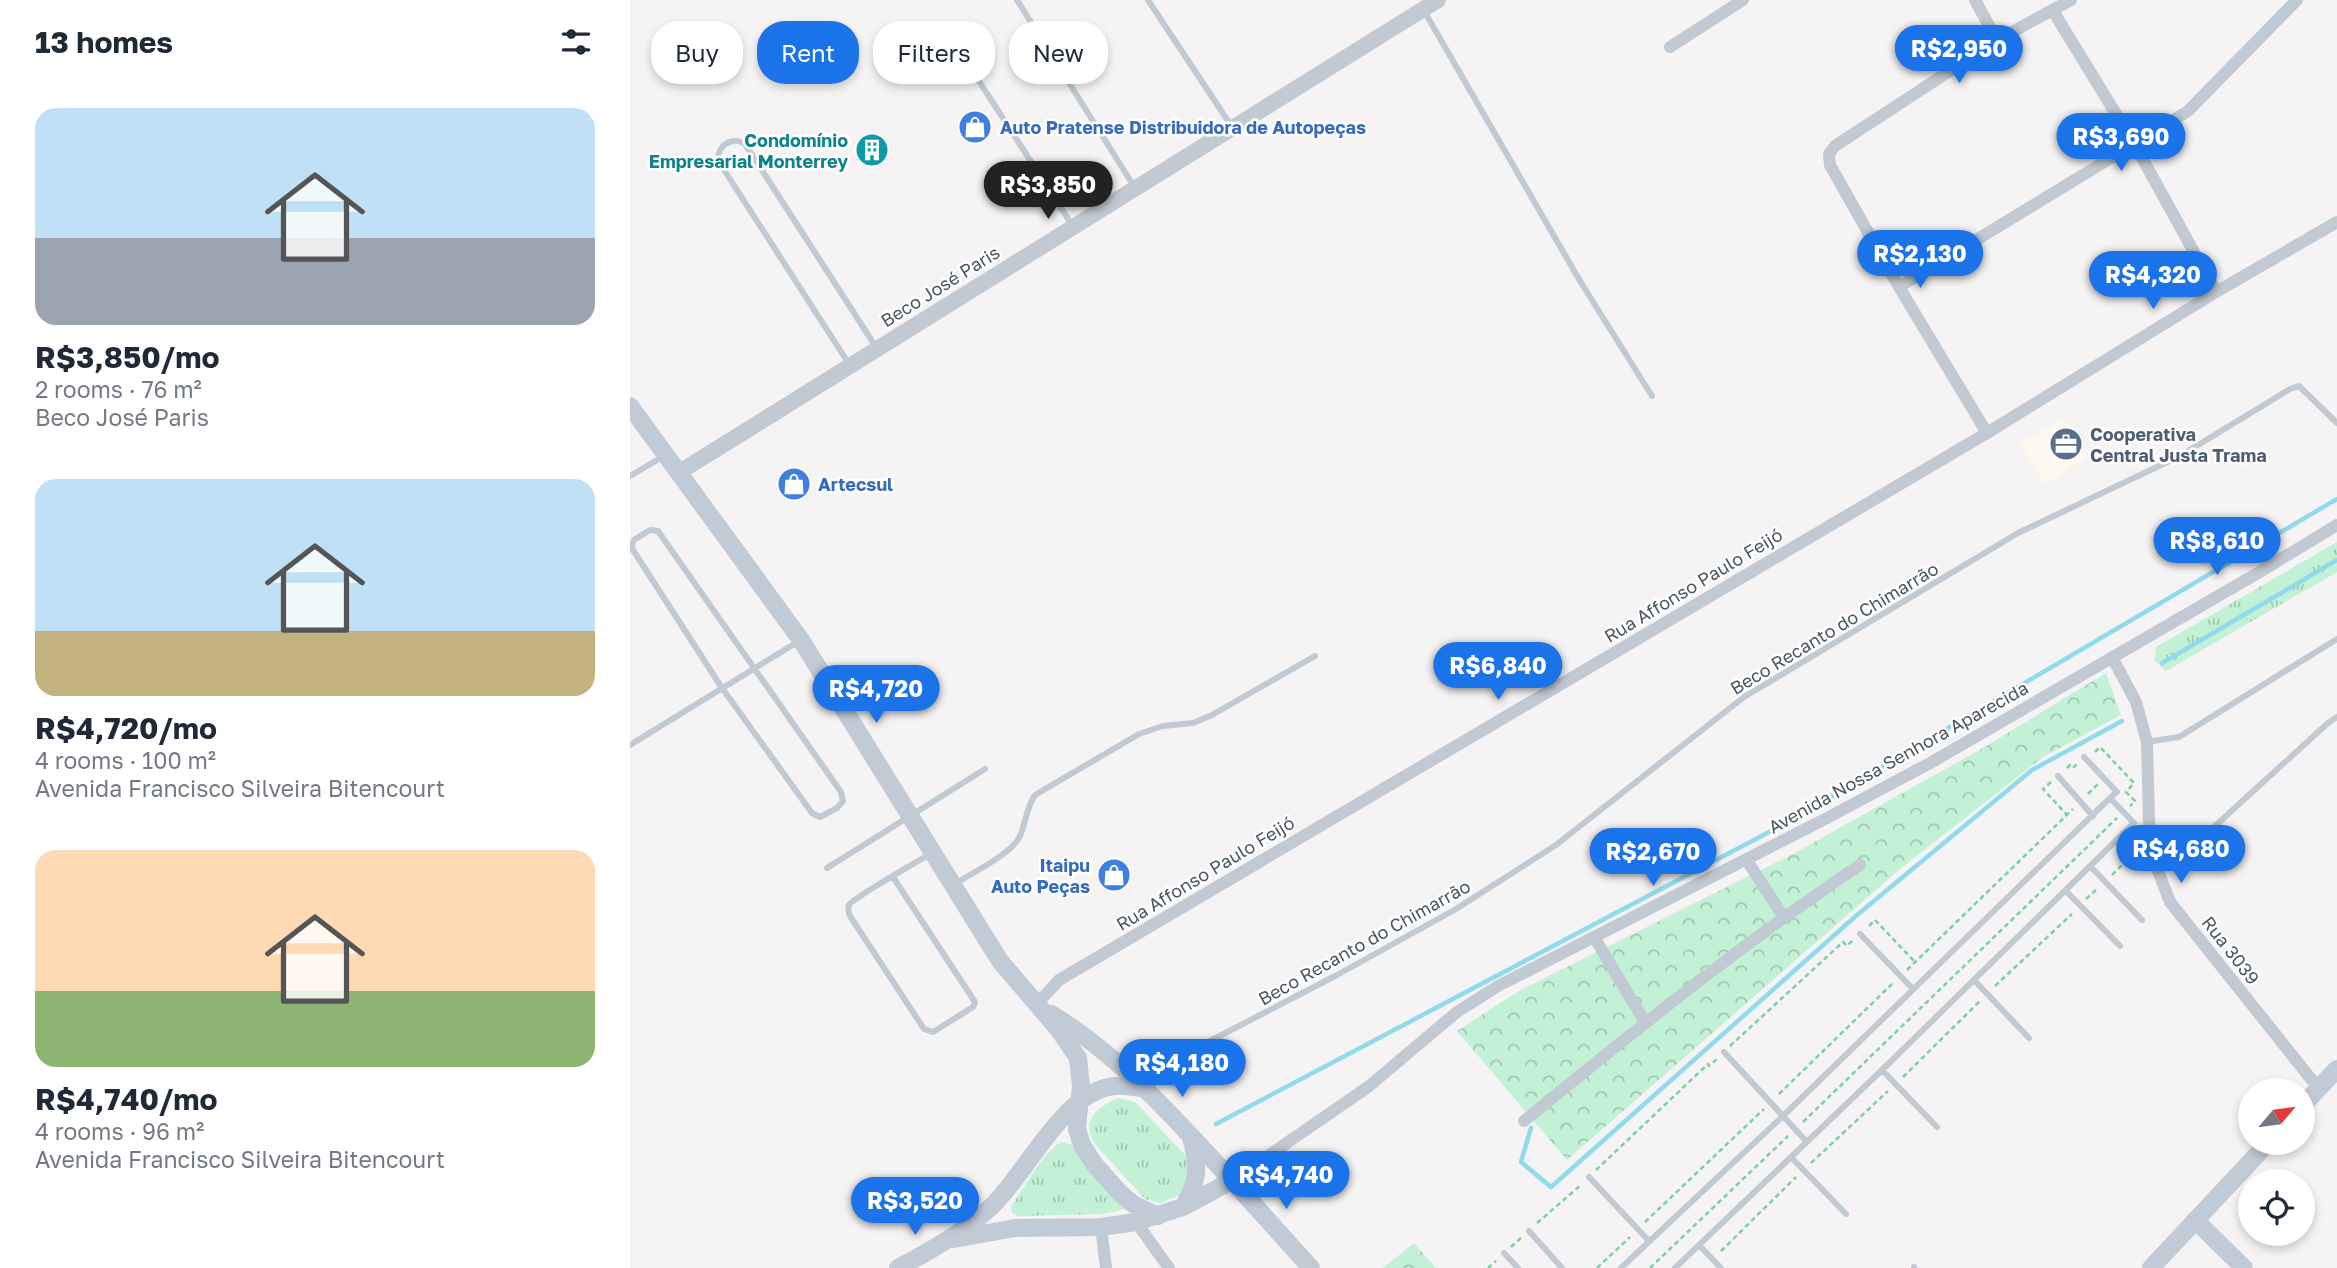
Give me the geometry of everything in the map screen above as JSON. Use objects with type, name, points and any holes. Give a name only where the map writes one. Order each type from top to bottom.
[{"type":"main road","points":[[630,406],[801,640],[1000,961],[1059,1030],[1078,1059],[1081,1086],[1077,1129],[1082,1145],[1095,1165],[1133,1204],[1158,1216]]},
{"type":"main road","points":[[1036,1005],[1070,1025],[1147,1089],[1311,1268]]},
{"type":"main road","points":[[2315,1093],[2337,1069]]},
{"type":"main road","points":[[898,1268],[950,1240],[992,1206],[1050,1132],[1079,1102],[1096,1091],[1113,1086],[1147,1089]]},
{"type":"main road","points":[[1183,1207],[1197,1175],[1196,1157],[1190,1135]]},
{"type":"main road","points":[[2151,1268],[2257,1155]]},
{"type":"main road","points":[[950,1240],[1014,1227],[1101,1227],[1136,1222],[1183,1207],[1233,1180]]},
{"type":"main road","points":[[2195,1220],[2244,1268]]},
{"type":"street","name":"Beco José Paris","points":[[678,473],[1438,0]]},
{"type":"street","points":[[1670,47],[1743,0]]},
{"type":"street","points":[[1975,0],[1997,40]]},
{"type":"street","points":[[1987,432],[1899,287],[1830,165],[1829,154],[1835,146],[1997,40],[2071,0]]},
{"type":"street","points":[[1899,287],[2188,111],[2297,0]]},
{"type":"street","points":[[2053,11],[2135,145],[2216,292]]},
{"type":"street","name":"Rua Affonso Paulo Feijó","points":[[1036,1005],[1059,979],[1987,432],[2216,292],[2337,222]]},
{"type":"street","name":"Avenida Nossa Senhora Aparecida","points":[[1233,1180],[1368,1087],[1457,1012],[1498,986],[1932,762],[2337,525]]},
{"type":"street","name":"Rua 3039","points":[[2112,657],[2136,702],[2147,742],[2149,823],[2155,863],[2170,902],[2319,1089]]},
{"type":"street","points":[[1746,859],[1783,916]]},
{"type":"street","points":[[1524,1121],[1645,1022],[1783,916],[1860,864]]},
{"type":"street","points":[[1594,937],[1645,1022]]},
{"type":"street","points":[[1136,1222],[1169,1268]]},
{"type":"street","points":[[1101,1227],[1106,1268]]},
{"type":"lane","points":[[1017,0],[1136,188]]},
{"type":"lane","points":[[1148,0],[1233,128]]},
{"type":"lane","points":[[1423,9],[1580,281],[1652,396]]},
{"type":"lane","points":[[981,84],[1073,226]]},
{"type":"lane","points":[[850,366],[719,162],[717,154],[720,149],[734,140],[745,144],[877,349]]},
{"type":"lane","name":"Beco Recanto do Chimarrão","points":[[1147,1089],[1210,1041],[1456,909],[1556,845],[1744,697],[2018,533],[2180,456],[2290,389],[2299,386],[2337,423]]},
{"type":"lane","points":[[630,477],[665,455]]},
{"type":"lane","points":[[650,530],[658,531],[841,792],[842,802],[820,817],[812,813],[722,688],[633,550],[634,540],[650,530]]},
{"type":"lane","points":[[2147,742],[2179,737],[2337,639]]},
{"type":"lane","points":[[630,746],[801,640]]},
{"type":"lane","points":[[953,885],[1013,847],[1035,795],[1139,734],[1163,726],[1193,723],[1256,691],[1315,656]]},
{"type":"lane","points":[[2155,863],[2171,862],[2182,856],[2337,717]]},
{"type":"lane","points":[[1621,1268],[1784,1115],[2117,792],[2084,757]]},
{"type":"lane","points":[[827,868],[985,769]]},
{"type":"lane","points":[[2058,776],[2093,816]]},
{"type":"lane","points":[[1675,1268],[2134,823],[2110,798]]},
{"type":"lane","points":[[893,877],[975,1002],[973,1007],[933,1032],[924,1029],[848,912],[850,903],[893,877],[933,853]]},
{"type":"lane","points":[[2091,867],[2142,920]]},
{"type":"lane","points":[[2066,891],[2120,946]]},
{"type":"lane","points":[[1860,934],[1913,989]]},
{"type":"lane","points":[[1974,980],[2029,1038]]},
{"type":"lane","points":[[1724,1052],[1807,1142]]},
{"type":"lane","points":[[1882,1070],[1937,1127]]},
{"type":"lane","points":[[1791,1157],[1846,1214]]},
{"type":"lane","points":[[1589,1177],[1649,1241]]},
{"type":"lane","points":[[1528,1231],[1562,1268]]},
{"type":"lane","points":[[1699,1245],[1721,1268]]},
{"type":"lane","points":[[1504,1253],[1518,1268]]},
{"type":"path","points":[[1597,1268],[2104,778]]},
{"type":"path","points":[[1712,1259],[2137,850]]},
{"type":"path","points":[[1488,1268],[1843,942],[1847,946],[1875,920],[1915,962]]},
{"type":"shaded area","points":[[2063,419],[2086,459],[2044,484],[2020,443]]},
{"type":"green space","points":[[2337,542],[2337,572],[2166,671],[2155,661],[2156,647]]},
{"type":"green space","points":[[2106,673],[2121,715],[2043,757],[1900,869],[1567,1160],[1457,1031],[1519,991],[1791,855],[1983,748]]},
{"type":"green space","points":[[1118,1098],[1135,1102],[1188,1158],[1191,1180],[1180,1195],[1160,1203],[1145,1199],[1094,1143],[1089,1127],[1093,1115]]},
{"type":"green space","points":[[1062,1142],[1072,1145],[1130,1208],[1103,1214],[1018,1216],[1012,1213],[1011,1206],[1035,1170],[1049,1152]]},
{"type":"green space","points":[[1414,1243],[1436,1268],[1383,1268]]},
{"type":"waterway","points":[[1216,1124],[1790,821],[2337,499]]},
{"type":"waterway","points":[[2162,663],[2337,560]]},
{"type":"waterway","points":[[1531,1128],[1521,1162],[1551,1187],[1857,915],[2032,770],[2122,721]]},
{"type":"place","name":"Auto Pratense Distribuidora de Autopeças","points":[[975,127]]},
{"type":"place","name":"Condomínio Empresarial Monterrey","points":[[872,150]]},
{"type":"place","name":"Cooperativa Central Justa Trama","points":[[2066,444]]},
{"type":"place","name":"Artecsul","points":[[794,484]]},
{"type":"place","name":"Itaipu Auto Peças","points":[[1114,875]]}]
